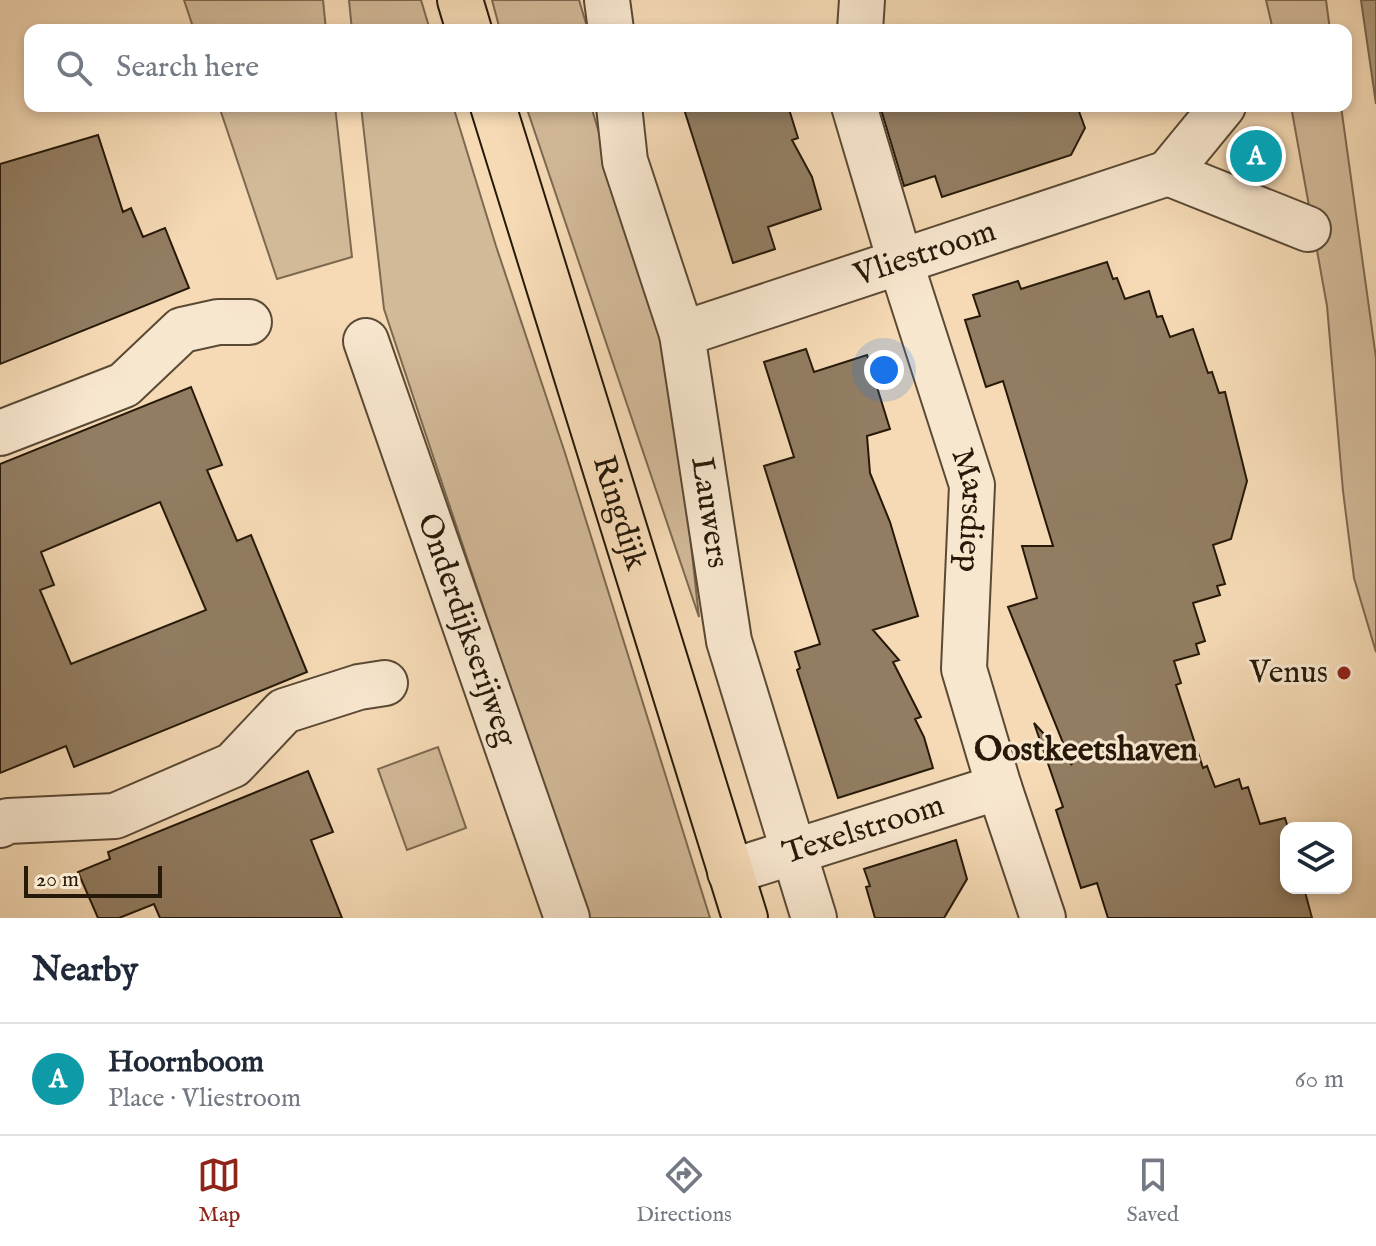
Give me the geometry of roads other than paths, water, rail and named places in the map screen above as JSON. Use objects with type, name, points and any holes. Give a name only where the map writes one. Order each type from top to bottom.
[{"type":"main road","points":[[460,0],[467,24]]},
{"type":"main road","name":"Ringdijk","points":[[495,112],[745,918]]},
{"type":"street","points":[[607,0],[610,24]]},
{"type":"street","points":[[860,24],[862,0]]},
{"type":"street","name":"Lauwers","points":[[620,112],[625,161],[682,334],[729,641],[814,918]]},
{"type":"street","name":"Marsdiep","points":[[856,112],[972,485],[964,669],[1043,918]]},
{"type":"street","points":[[1218,112],[1168,173],[1308,229]]},
{"type":"street","name":"Vliestroom","points":[[682,334],[1168,173]]},
{"type":"street","points":[[0,433],[124,385],[182,330],[218,322],[249,322]]},
{"type":"street","name":"Onderdijkserijweg","points":[[366,341],[567,918]]},
{"type":"street","points":[[0,825],[8,821],[115,816],[233,765],[284,711],[359,687],[385,683]]},
{"type":"street","name":"Texelstroom","points":[[730,872],[999,787]]},
{"type":"place","name":"Hoornboom","points":[[1256,156]]},
{"type":"place","name":"Venus","points":[[1344,673]]},
{"type":"district","name":"Oostkeetshaven","points":[[1086,750]]}]
